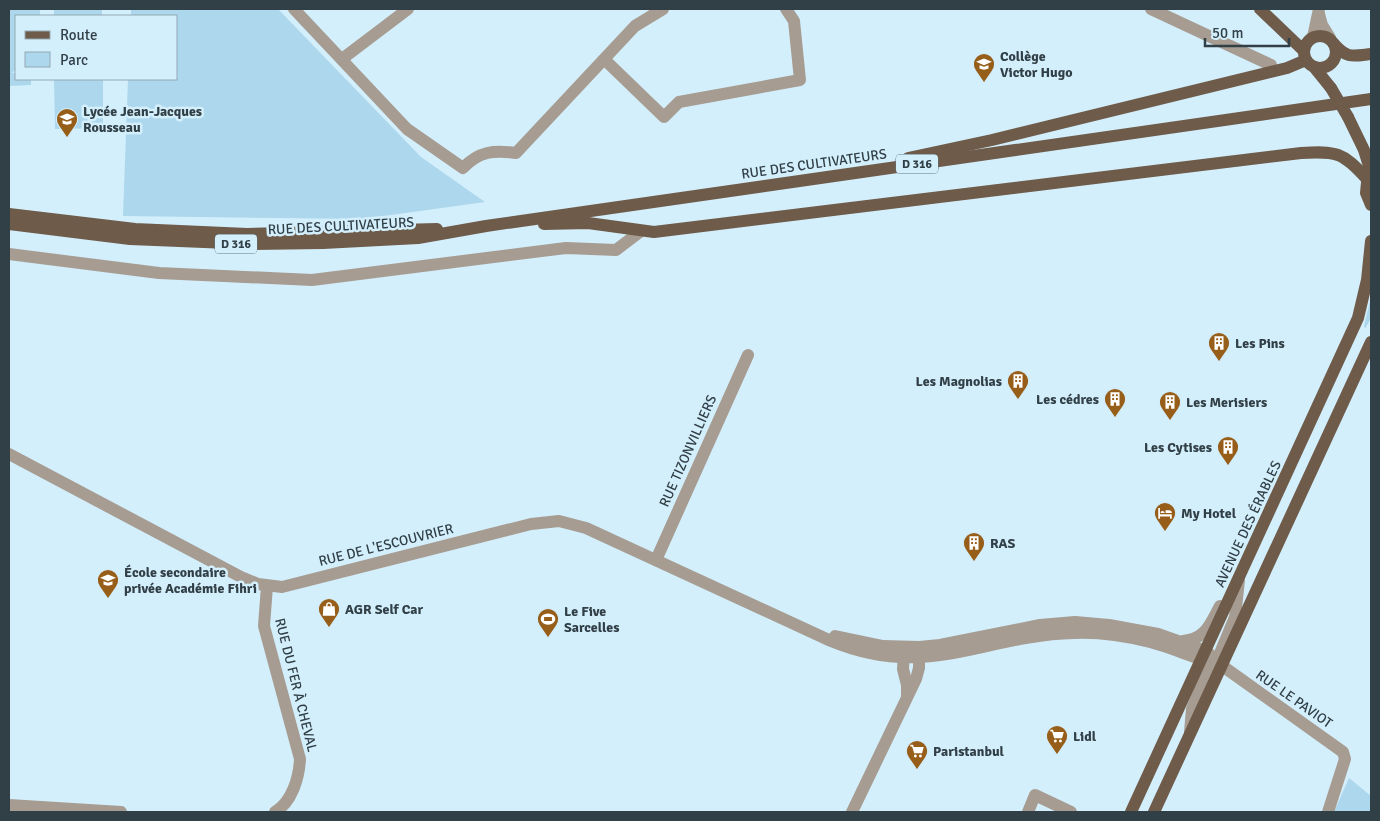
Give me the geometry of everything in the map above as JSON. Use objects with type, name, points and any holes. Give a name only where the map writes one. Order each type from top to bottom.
[{"type":"main road","points":[[1260,9],[1309,51],[1321,68],[1331,63]]},
{"type":"main road","points":[[638,204],[950,149],[1281,70],[1309,51],[1321,35],[1332,41],[1343,54],[1351,56],[1371,54]]},
{"type":"main road","points":[[1331,88],[1331,63],[1336,54],[1332,41]]},
{"type":"main road","points":[[1309,51],[1356,134],[1369,169],[1366,193],[1371,205]]},
{"type":"main road","name":"RUE DES CULTIVATEURS","points":[[9,224],[130,239],[253,244],[401,239],[1371,99]]},
{"type":"main road","points":[[1356,134],[1371,142]]},
{"type":"main road","points":[[486,226],[588,223],[641,231],[664,230],[1301,153],[1338,153],[1352,162],[1369,169]]},
{"type":"main road","name":"RUE DES CULTIVATEURS","points":[[9,214],[134,230],[247,234],[347,233],[420,228],[464,229]]},
{"type":"main road","name":"AVENUE DES ÉRABLES","points":[[1131,812],[1206,658],[1239,580],[1358,318],[1367,280],[1371,241]]},
{"type":"main road","points":[[1154,812],[1371,342]]},
{"type":"street","points":[[294,9],[407,130],[463,168],[483,153],[497,150],[516,152],[605,60],[635,26],[663,9]]},
{"type":"street","points":[[342,60],[408,9]]},
{"type":"street","points":[[605,60],[664,117],[679,102],[800,80],[794,21],[786,9]]},
{"type":"street","points":[[1151,9],[1271,65]]},
{"type":"street","points":[[1319,11],[1322,25],[1332,41]]},
{"type":"street","points":[[1309,51],[1319,11]]},
{"type":"street","points":[[9,254],[159,273],[312,280],[566,248],[616,250],[641,231]]},
{"type":"street","name":"RUE TIZONVILLIERS","points":[[656,560],[748,355]]},
{"type":"street","name":"RUE DE L'ESCOUVRIER","points":[[9,454],[241,577],[267,586],[282,587],[546,522],[566,522],[586,528],[813,631],[883,646],[904,653],[919,653]]},
{"type":"street","points":[[919,653],[940,645],[1040,625],[1075,622],[1131,628],[1182,641],[1192,640],[1203,635],[1221,604],[1239,580]]},
{"type":"street","points":[[1222,665],[1220,653],[1234,617],[1239,580]]},
{"type":"street","name":"RUE DU FER À CHEVAL","points":[[267,586],[264,626],[300,759],[299,772],[294,788],[280,811]]},
{"type":"street","points":[[919,653],[950,655],[1056,634],[1092,633],[1150,642],[1206,658]]},
{"type":"street","points":[[1182,641],[1206,658],[1208,670],[1192,709],[1189,737]]},
{"type":"street","points":[[904,653],[907,696]]},
{"type":"street","points":[[852,812],[918,673],[919,653]]},
{"type":"street","name":"RUE LE PAVIOT","points":[[1206,658],[1222,665],[1343,752],[1345,760],[1328,812]]},
{"type":"street","points":[[1028,812],[1036,796],[1071,812]]},
{"type":"street","points":[[9,805],[121,812]]},
{"type":"green space","points":[[9,9],[40,9],[40,15],[15,15],[15,70],[12,73],[15,73],[15,80],[31,80],[31,85],[9,86]]},
{"type":"green space","points":[[54,9],[102,9],[102,15],[54,15]]},
{"type":"green space","points":[[131,9],[278,9],[421,157],[485,202],[362,219],[123,216],[128,80],[178,80],[178,15],[131,15]]},
{"type":"green space","points":[[54,80],[103,80],[103,128],[55,129]]},
{"type":"green space","points":[[1371,297],[1371,318],[1365,329],[1364,326]]},
{"type":"green space","points":[[1349,778],[1371,796],[1371,812],[1334,812]]},
{"type":"place","name":"Collège Victor Hugo","points":[[984,83]]},
{"type":"place","name":"Lycée Jean-Jacques Rousseau","points":[[67,138]]},
{"type":"place","name":"Les Pins","points":[[1219,362]]},
{"type":"place","name":"Les Magnolias","points":[[1018,400]]},
{"type":"place","name":"Les cédres","points":[[1115,418]]},
{"type":"place","name":"Les Merisiers","points":[[1170,421]]},
{"type":"place","name":"Les Cytises","points":[[1228,466]]},
{"type":"place","name":"My Hotel","points":[[1165,532]]},
{"type":"place","name":"RAS","points":[[974,562]]},
{"type":"place","name":"École secondaire privée Académie Fihri","points":[[108,599]]},
{"type":"place","name":"AGR Self Car","points":[[329,628]]},
{"type":"place","name":"Le Five Sarcelles","points":[[548,638]]},
{"type":"place","name":"Lidl","points":[[1057,755]]},
{"type":"place","name":"Paristanbul","points":[[917,770]]}]
